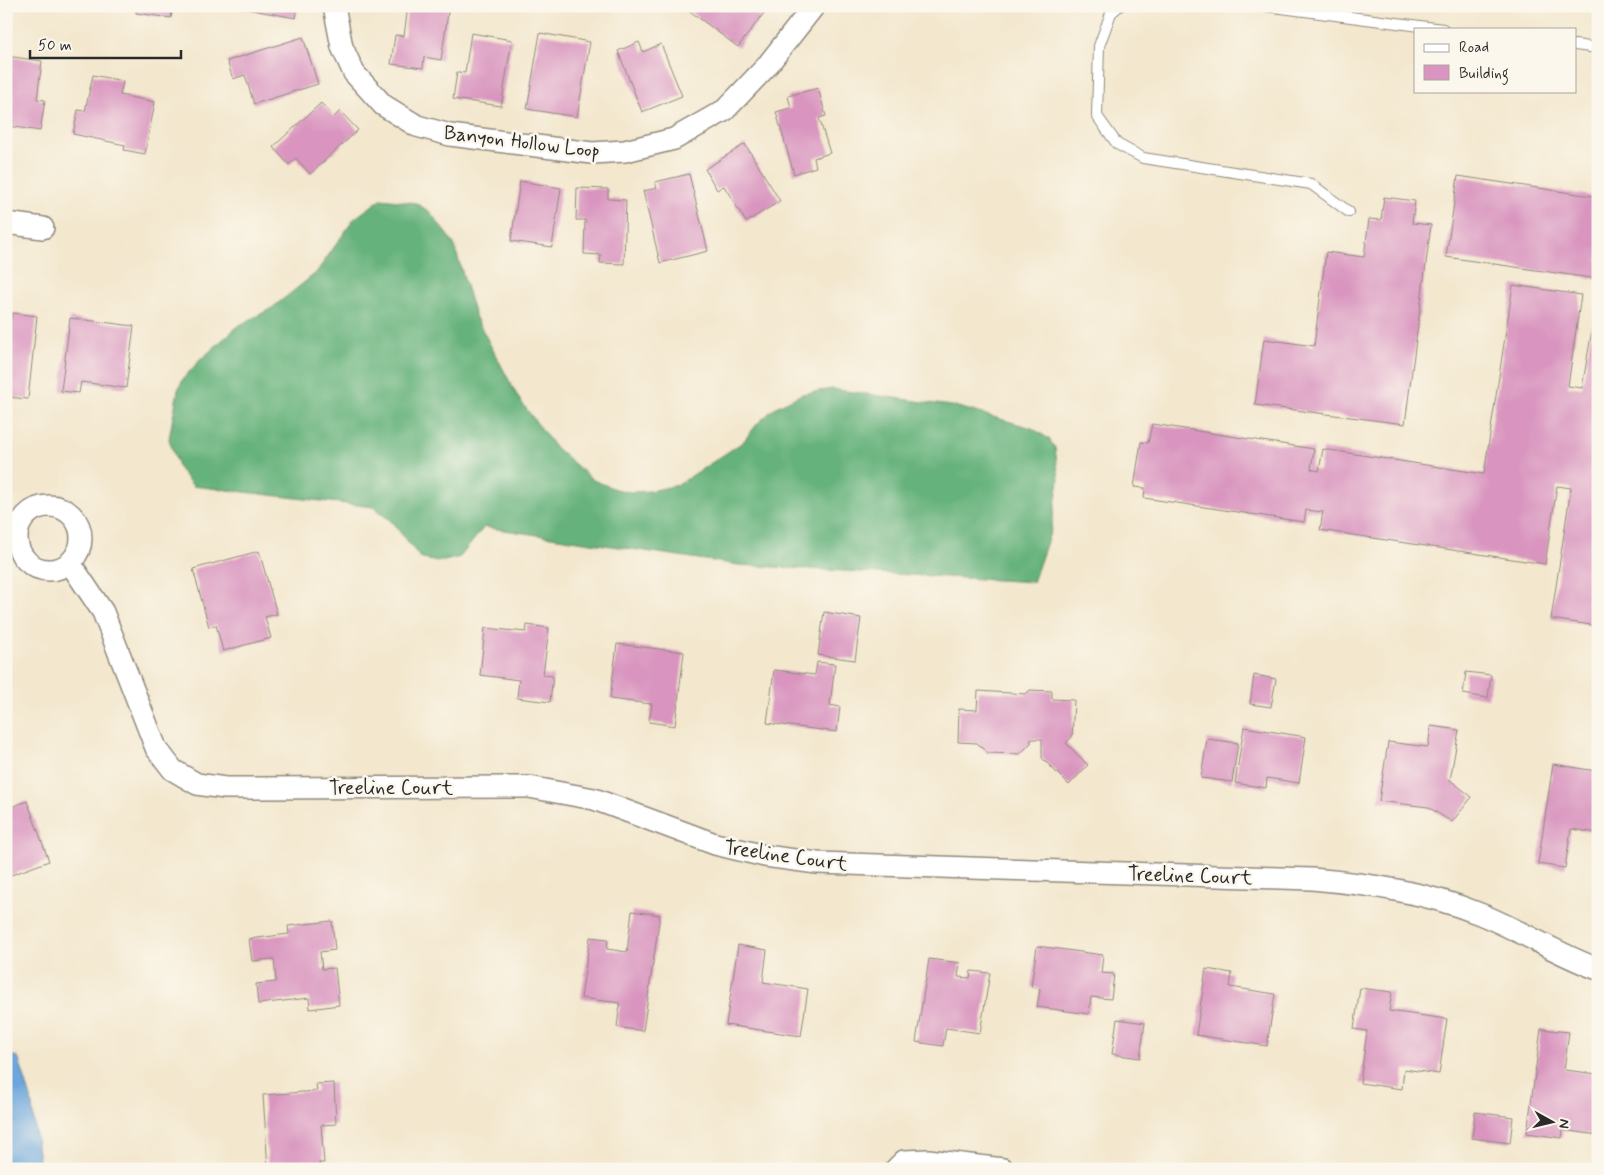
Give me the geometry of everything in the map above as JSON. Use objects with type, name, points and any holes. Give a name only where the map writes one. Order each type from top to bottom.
[{"type":"street","name":"Banyon Hollow Loop","points":[[334,6],[342,47],[354,73],[383,105],[417,126],[450,135],[592,154],[625,152],[674,139],[725,110],[766,66],[814,6]]},
{"type":"street","points":[[6,223],[43,228]]},
{"type":"street","name":"Treeline Court","points":[[70,564],[103,612],[156,748],[173,770],[197,784],[225,788],[529,787],[594,799],[714,844],[766,856],[817,863],[1312,879],[1359,883],[1405,891],[1479,914],[1572,959],[1598,969]]},
{"type":"street","points":[[900,1165],[928,1160],[1003,1169]]},
{"type":"lane","points":[[1120,6],[1112,13],[1100,46],[1097,116],[1117,144],[1143,158],[1311,184],[1349,212]]},
{"type":"lane","points":[[1266,6],[1435,28]]},
{"type":"lane","points":[[1576,46],[1598,48]]},
{"type":"green space","points":[[381,199],[416,203],[430,212],[454,244],[475,316],[519,399],[554,446],[593,480],[615,489],[630,492],[650,491],[678,485],[743,442],[758,423],[776,407],[802,394],[832,389],[958,407],[1032,428],[1049,439],[1055,448],[1059,480],[1051,530],[1033,582],[739,565],[484,527],[460,557],[444,561],[432,561],[420,557],[391,521],[373,507],[193,486],[179,469],[169,439],[178,390],[183,379],[199,361],[238,326],[272,308],[316,273],[354,219]]},
{"type":"water","points":[[6,1054],[18,1057],[31,1098],[40,1169],[6,1169]]},
{"type":"building","points":[[137,6],[173,6],[171,18],[136,13]]},
{"type":"building","points":[[230,6],[298,6],[296,18]]},
{"type":"building","points":[[408,6],[449,6],[441,60],[424,57],[423,68],[391,64],[395,35],[404,36]]},
{"type":"building","points":[[683,6],[764,6],[767,9],[738,47]]},
{"type":"building","points":[[471,33],[512,40],[501,106],[453,99],[457,72],[465,73]]},
{"type":"building","points":[[540,33],[590,42],[577,117],[527,109]]},
{"type":"building","points":[[303,37],[318,84],[254,104],[245,75],[233,79],[227,61]]},
{"type":"building","points":[[639,42],[643,52],[661,44],[682,96],[642,112],[618,51]]},
{"type":"building","points":[[6,56],[42,61],[37,99],[45,100],[40,131],[8,126],[11,103],[6,102]]},
{"type":"building","points":[[93,75],[123,81],[120,95],[155,102],[145,154],[124,150],[125,145],[73,134],[78,110],[85,111]]},
{"type":"building","points":[[818,88],[826,116],[819,118],[830,153],[814,158],[816,167],[794,174],[776,112],[791,108],[788,96]]},
{"type":"building","points":[[321,103],[334,117],[340,111],[358,130],[310,174],[296,158],[289,165],[273,147]]},
{"type":"building","points":[[745,144],[780,201],[746,222],[724,186],[717,190],[705,169]]},
{"type":"building","points":[[689,174],[708,251],[660,263],[643,191],[657,188],[655,182]]},
{"type":"building","points":[[1458,176],[1598,197],[1598,279],[1446,257]]},
{"type":"building","points":[[520,181],[561,188],[552,247],[511,241]]},
{"type":"building","points":[[577,188],[608,189],[608,199],[626,200],[624,264],[600,263],[601,255],[584,254],[585,220],[576,220]]},
{"type":"building","points":[[1384,197],[1415,201],[1412,223],[1431,225],[1405,424],[1255,405],[1264,339],[1314,346],[1326,252],[1364,257],[1369,219],[1381,220]]},
{"type":"building","points":[[1513,285],[1581,295],[1568,386],[1582,388],[1598,295],[1598,626],[1551,619],[1571,488],[1557,486],[1545,564],[1320,530],[1323,512],[1306,510],[1304,522],[1144,498],[1145,488],[1134,487],[1141,442],[1148,443],[1152,424],[1314,449],[1311,469],[1319,471],[1323,449],[1484,474]]},
{"type":"building","points":[[12,313],[37,316],[28,399],[6,397],[6,347]]},
{"type":"building","points":[[70,318],[134,326],[126,388],[81,382],[79,393],[61,391]]},
{"type":"building","points":[[259,551],[277,614],[265,617],[271,638],[223,651],[216,625],[209,627],[193,569]]},
{"type":"building","points":[[824,612],[861,618],[855,660],[818,655]]},
{"type":"building","points":[[527,625],[549,628],[543,675],[553,676],[550,702],[517,698],[519,680],[480,675],[485,628],[526,632]]},
{"type":"building","points":[[617,644],[684,652],[675,726],[649,722],[652,704],[610,699]]},
{"type":"building","points":[[817,662],[835,664],[830,705],[840,707],[837,732],[767,723],[774,670],[815,675]]},
{"type":"building","points":[[1466,672],[1491,675],[1488,698],[1463,694]]},
{"type":"building","points":[[1254,675],[1276,679],[1271,707],[1250,704]]},
{"type":"building","points":[[1030,690],[1052,691],[1052,699],[1074,700],[1072,737],[1066,743],[1088,765],[1069,785],[1042,758],[1042,739],[1031,739],[1031,743],[1020,754],[987,753],[977,743],[958,742],[959,709],[977,710],[978,691],[1026,694]]},
{"type":"building","points":[[1431,726],[1459,730],[1450,780],[1472,797],[1452,822],[1428,807],[1379,801],[1388,742],[1428,747]]},
{"type":"building","points":[[1244,727],[1306,737],[1299,783],[1267,778],[1266,788],[1235,783]]},
{"type":"building","points":[[1207,739],[1238,743],[1232,782],[1201,778]]},
{"type":"building","points":[[1553,764],[1596,771],[1594,780],[1598,780],[1598,833],[1571,829],[1565,868],[1538,864]]},
{"type":"building","points":[[27,801],[49,861],[6,877],[6,809]]},
{"type":"building","points":[[632,911],[660,915],[643,1031],[617,1027],[620,1003],[581,998],[590,937],[608,939],[607,949],[627,952]]},
{"type":"building","points":[[332,921],[335,950],[320,952],[322,969],[335,968],[339,1005],[310,1009],[309,998],[258,1004],[256,984],[276,982],[274,959],[252,961],[249,939],[289,934],[288,926]]},
{"type":"building","points":[[738,945],[767,950],[763,982],[808,989],[801,1036],[726,1025]]},
{"type":"building","points":[[1037,946],[1103,955],[1101,973],[1114,974],[1111,999],[1091,997],[1089,1014],[1037,1007],[1040,989],[1031,987]]},
{"type":"building","points":[[929,959],[960,963],[958,977],[970,978],[971,971],[990,973],[980,1033],[946,1028],[943,1046],[916,1042]]},
{"type":"building","points":[[1206,969],[1232,973],[1230,987],[1275,994],[1267,1046],[1196,1035]]},
{"type":"building","points":[[1360,988],[1392,992],[1389,1011],[1447,1019],[1439,1074],[1404,1069],[1402,1089],[1360,1083],[1367,1031],[1354,1029]]},
{"type":"building","points":[[1117,1019],[1145,1023],[1140,1058],[1112,1054]]},
{"type":"building","points":[[1541,1029],[1569,1032],[1564,1070],[1598,1074],[1598,1135],[1563,1130],[1562,1138],[1527,1133]]},
{"type":"building","points":[[334,1083],[336,1124],[321,1125],[324,1163],[319,1163],[320,1169],[268,1169],[263,1095],[317,1091],[316,1084]]},
{"type":"building","points":[[1475,1112],[1513,1117],[1510,1143],[1472,1138]]}]
